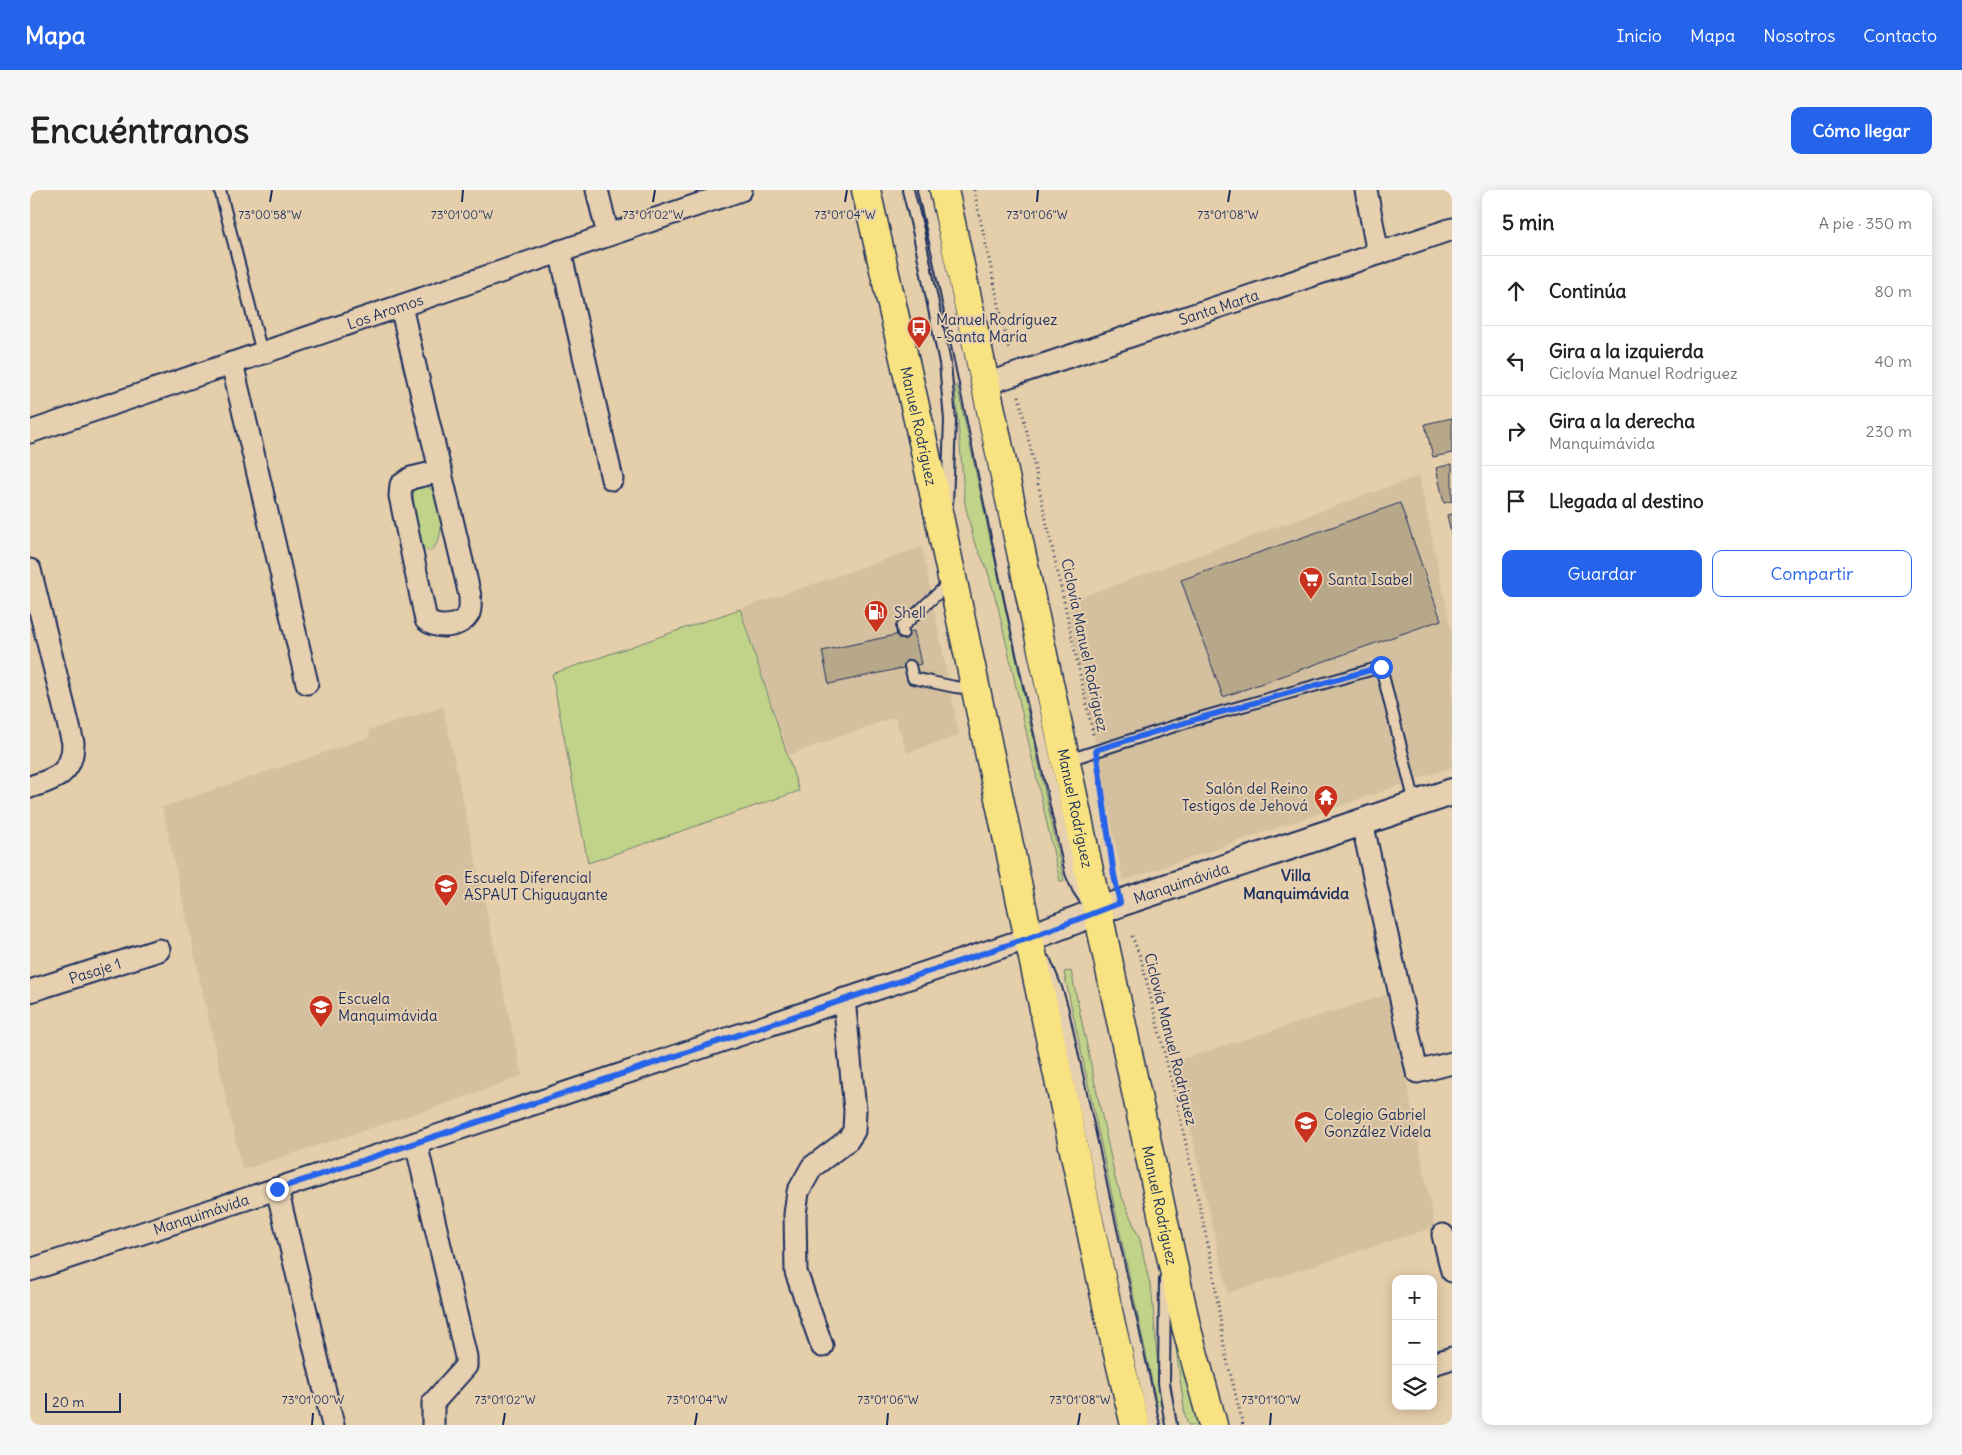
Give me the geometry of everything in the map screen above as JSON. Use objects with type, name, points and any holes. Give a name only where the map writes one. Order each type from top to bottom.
[{"type":"main road","name":"Manuel Rodríguez","points":[[866,190],[946,550],[1111,1324],[1135,1425]]},
{"type":"main road","name":"Manuel Rodríguez","points":[[944,190],[1066,760],[1109,907],[1164,1219],[1186,1326],[1213,1425]]},
{"type":"street","points":[[597,190],[608,235]]},
{"type":"street","name":"Los Aromos","points":[[30,432],[741,190]]},
{"type":"street","points":[[1366,190],[1378,254]]},
{"type":"street","name":"Santa Marta","points":[[986,384],[1452,229]]},
{"type":"street","points":[[560,251],[612,479]]},
{"type":"street","points":[[401,306],[441,471],[470,596],[470,611],[465,619],[454,625],[442,626],[430,624],[426,620],[400,496],[401,485],[412,478],[441,471]]},
{"type":"street","points":[[232,363],[307,683]]},
{"type":"street","points":[[30,570],[73,743],[70,760],[61,774],[54,780],[30,787]]},
{"type":"street","name":"Manquimávida","points":[[30,1270],[1029,938],[1109,907],[1452,792]]},
{"type":"street","points":[[1362,822],[1417,1072],[1452,1063]]},
{"type":"street","name":"Pasaje 1","points":[[30,991],[159,950]]},
{"type":"street","points":[[822,1346],[796,1272],[795,1214],[798,1192],[812,1168],[848,1140],[854,1131],[855,1110],[844,1000]]},
{"type":"street","points":[[416,1143],[466,1357],[466,1366],[434,1403],[432,1425]]},
{"type":"street","points":[[277,1189],[333,1425]]},
{"type":"street","points":[[1443,1236],[1452,1271]]},
{"type":"street","points":[[1437,1363],[1452,1358]]},
{"type":"lane","points":[[220,190],[262,353]]},
{"type":"lane","points":[[908,190],[945,363],[950,436],[946,550]]},
{"type":"lane","points":[[923,190],[1071,874],[1083,896],[1109,907]]},
{"type":"lane","points":[[903,633],[902,627],[952,579]]},
{"type":"lane","points":[[910,666],[913,678],[955,687],[976,689]]},
{"type":"lane","points":[[1066,760],[1200,718],[1381,667],[1415,804]]},
{"type":"lane","points":[[1029,938],[1042,955],[1052,975],[1062,1007],[1154,1425]]},
{"type":"lane","points":[[1164,1219],[1166,1260],[1164,1383],[1171,1425]]},
{"type":"path","name":"Ciclovía Manuel Rodriguez","points":[[974,190],[1096,750],[1103,798]]},
{"type":"path","name":"Ciclovía Manuel Rodriguez","points":[[1109,907],[1141,959],[1212,1263],[1225,1352],[1243,1425]]},
{"type":"shaded area","points":[[1419,476],[1452,633],[1452,767],[1123,881],[1067,602]]},
{"type":"shaded area","points":[[922,547],[959,735],[907,753],[895,717],[789,755],[740,609]]},
{"type":"shaded area","name":"Escuela Manquimávida","points":[[443,707],[522,1076],[448,1103],[242,1170],[162,807],[370,737],[369,730]]},
{"type":"shaded area","name":"Colegio Gabriel González Videla","points":[[1389,994],[1435,1227],[1228,1293],[1175,1061]]},
{"type":"green space","points":[[957,385],[1064,881],[1060,881],[998,607],[987,569],[974,541],[965,504],[955,386]]},
{"type":"green space","points":[[426,485],[433,491],[441,522],[439,538],[436,545],[430,551],[424,549],[415,519],[414,489],[417,486]]},
{"type":"green space","points":[[740,609],[799,791],[588,863],[552,674]]},
{"type":"green space","points":[[1071,971],[1116,1182],[1140,1240],[1152,1294],[1161,1405],[1157,1405],[1064,972]]},
{"type":"green space","points":[[1176,1333],[1199,1425],[1188,1425],[1185,1415],[1174,1334]]},
{"type":"building","points":[[1452,418],[1452,453],[1433,457],[1425,424]]},
{"type":"building","points":[[1452,464],[1452,501],[1444,503],[1436,468]]},
{"type":"building","name":"Santa Isabel","points":[[1400,503],[1441,620],[1223,697],[1181,580]]},
{"type":"building","points":[[1452,514],[1452,538],[1447,515]]},
{"type":"building","points":[[914,631],[921,664],[829,684],[822,651]]},
{"type":"place","name":"Manuel Rodríguez - Santa María","points":[[919,349]]},
{"type":"place","name":"Santa Isabel","points":[[1311,600]]},
{"type":"place","name":"Shell","points":[[876,633]]},
{"type":"place","name":"Salón del Reino Testigos de Jehová","points":[[1326,818]]},
{"type":"place","name":"Escuela Diferencial ASPAUT Chiguayante","points":[[446,907]]},
{"type":"place","name":"Escuela Manquimávida","points":[[321,1028]]},
{"type":"place","name":"Colegio Gabriel González Videla","points":[[1306,1144]]},
{"type":"district","name":"Villa Manquimávida","points":[[1296,884]]},
{"type":"route","points":[[277,1189],[1029,938],[1120,903],[1114,875],[1096,750],[1200,718],[1381,667]]}]
